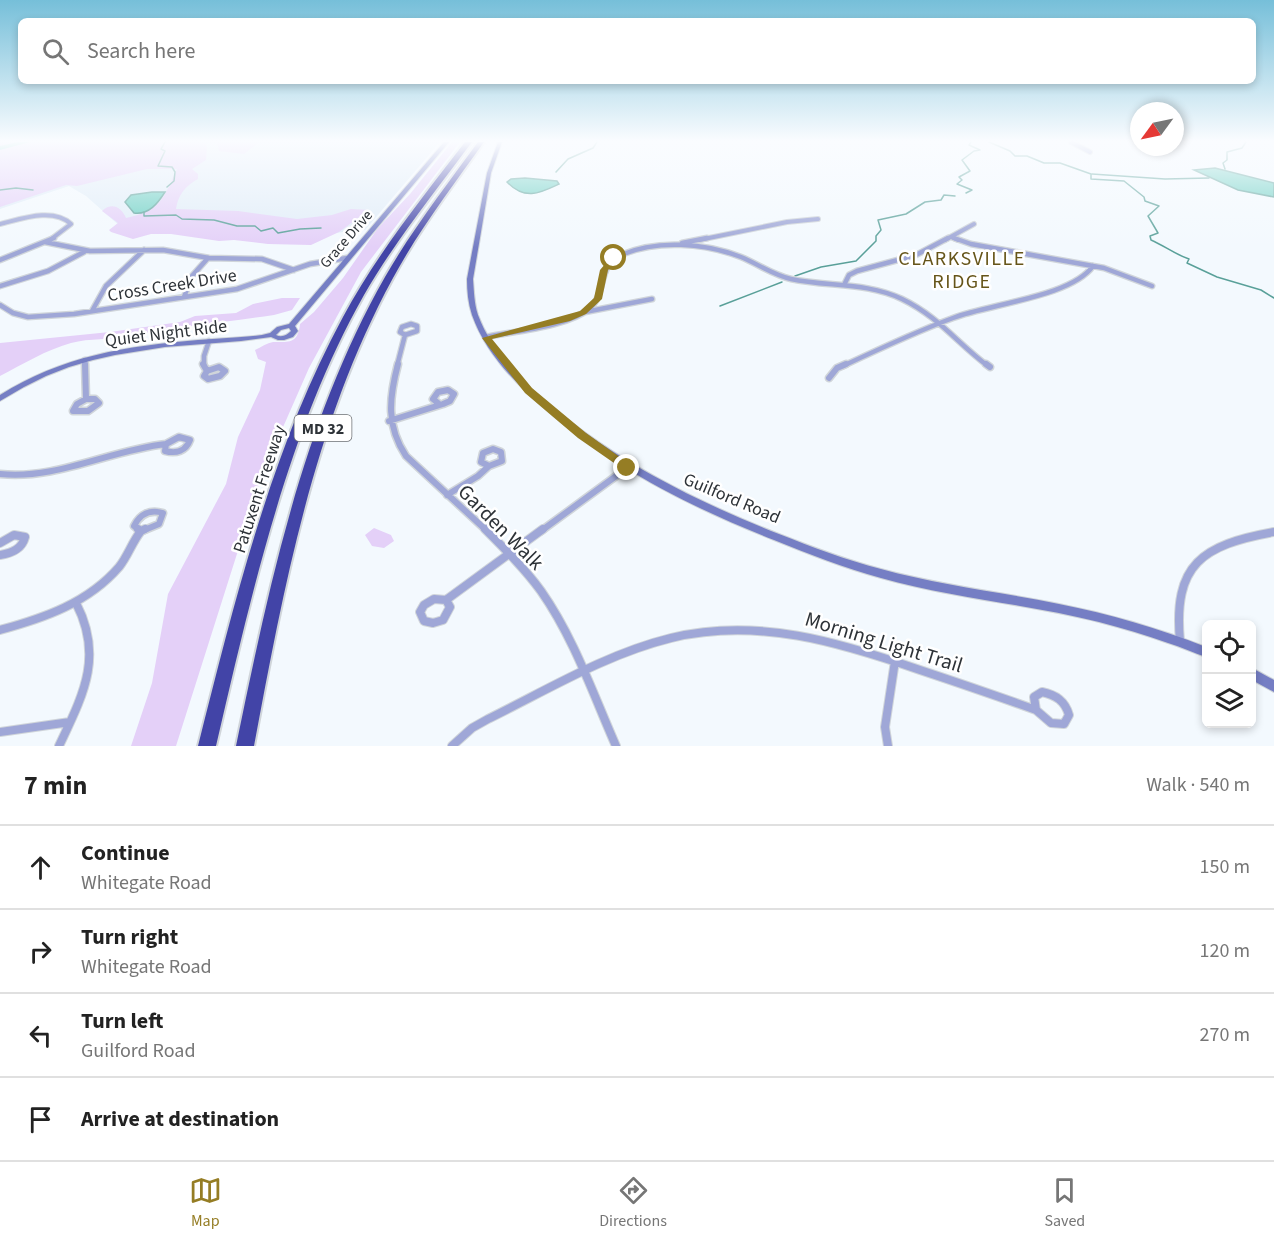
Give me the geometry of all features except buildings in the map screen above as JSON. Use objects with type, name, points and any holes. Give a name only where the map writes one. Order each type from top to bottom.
[{"type":"highway","name":"Patuxent Freeway","points":[[207,746],[253,566],[286,461],[314,389],[348,317],[375,270],[443,177]]},
{"type":"highway","name":"MD 32","points":[[245,746],[283,563],[312,459],[337,387],[368,317],[393,271],[457,177]]},
{"type":"main road","name":"Grace Drive","points":[[272,335],[279,339],[289,337],[295,331],[291,326],[417,177]]},
{"type":"main road","name":"Guilford Road","points":[[488,177],[470,287],[473,311],[486,338],[529,391],[582,435],[627,468],[725,517],[867,570],[945,588],[1083,612],[1180,640],[1202,650]]},
{"type":"main road","name":"Quiet Night Ride","points":[[0,398],[36,378],[85,360],[147,347],[272,335]]},
{"type":"main road","points":[[1256,677],[1274,686]]},
{"type":"street","points":[[0,224],[47,216],[64,217],[71,224],[67,229],[45,242],[0,260]]},
{"type":"street","points":[[583,312],[598,299],[604,270],[614,258],[638,251],[787,222],[818,219]]},
{"type":"street","points":[[845,283],[849,275],[857,271],[916,255],[974,224]]},
{"type":"street","points":[[951,237],[971,244],[1093,266],[1120,273],[1152,286]]},
{"type":"street","points":[[45,242],[84,252],[173,250],[208,258],[264,258],[294,270]]},
{"type":"street","points":[[678,245],[708,248],[733,254],[789,279],[845,283],[895,296],[957,337],[973,355],[990,367]]},
{"type":"street","points":[[92,311],[106,286],[144,250]]},
{"type":"street","points":[[0,286],[48,271],[84,252]]},
{"type":"street","points":[[184,297],[192,276],[208,258]]},
{"type":"street","name":"Cross Creek Drive","points":[[0,305],[12,313],[37,317],[92,311],[249,286],[322,260],[346,258]]},
{"type":"street","points":[[829,378],[837,368],[974,310],[1040,296],[1088,274],[1093,266]]},
{"type":"street","points":[[486,338],[561,320],[583,312],[597,312],[652,300]]},
{"type":"street","name":"Garden Walk","points":[[405,335],[389,406],[392,436],[401,450],[509,554],[542,594],[556,616],[616,746]]},
{"type":"street","points":[[207,371],[202,362],[209,341]]},
{"type":"street","points":[[85,360],[86,399]]},
{"type":"street","points":[[389,422],[421,414],[438,403]]},
{"type":"street","points":[[0,474],[19,476],[43,473],[148,446],[166,444]]},
{"type":"street","points":[[447,495],[478,476],[489,466]]},
{"type":"street","points":[[446,600],[627,468]]},
{"type":"street","points":[[0,630],[43,618],[76,603],[117,570],[128,556],[141,531]]},
{"type":"street","points":[[1180,640],[1176,614],[1180,589],[1197,562],[1217,546],[1229,541],[1274,532]]},
{"type":"street","points":[[0,543],[14,536],[25,537],[24,543],[16,550],[0,555]]},
{"type":"street","points":[[58,746],[82,697],[90,659],[87,626],[76,603]]},
{"type":"street","name":"Morning Light Trail","points":[[452,746],[488,719],[649,645],[688,635],[722,630],[778,631],[848,645],[1036,710],[1044,719],[1058,725],[1068,720],[1069,715],[1064,703],[1050,693],[1042,692],[1034,697],[1036,710]]},
{"type":"street","points":[[888,746],[885,727],[895,662]]},
{"type":"street","points":[[0,732],[70,722]]},
{"type":"shaded area","points":[[0,177],[410,177],[365,230],[294,237],[122,228],[86,196],[69,186],[0,209]]},
{"type":"shaded area","points":[[0,177],[115,177],[77,186],[66,185],[0,207]]},
{"type":"shaded area","points":[[173,177],[198,177],[183,191],[176,209],[238,211],[297,219],[332,215],[351,209],[369,210],[339,232],[311,245],[219,241],[171,234],[151,234],[133,239],[109,230],[118,223],[102,211],[106,208],[116,207],[126,218],[154,207],[164,195]]},
{"type":"shaded area","points":[[424,177],[433,177],[361,272],[309,368],[262,475],[176,746],[131,746],[152,683],[168,594],[226,484],[238,437],[260,390],[266,362],[258,359],[255,350],[271,343],[288,342],[295,338],[300,324],[314,312],[343,278],[378,228]]},
{"type":"shaded area","points":[[1209,177],[1250,177],[1274,183],[1274,197],[1238,190]]},
{"type":"shaded area","points":[[511,179],[557,181],[559,184],[533,194],[520,192],[507,182]]},
{"type":"shaded area","points":[[165,192],[156,204],[144,212],[134,213],[125,202],[131,195]]},
{"type":"shaded area","points":[[282,298],[300,298],[292,310],[274,315],[71,343],[44,353],[0,376],[0,343],[110,332],[180,322],[195,316],[236,313],[253,304]]},
{"type":"shaded area","points":[[374,528],[391,535],[394,541],[384,548],[372,546],[365,535]]},
{"type":"waterway","points":[[167,187],[174,181],[174,177]]},
{"type":"waterway","points":[[959,177],[962,180],[957,184],[972,190],[966,193]]},
{"type":"waterway","points":[[1091,177],[1091,179],[1124,181],[1144,197],[1145,201],[1159,206],[1148,216],[1158,233],[1150,236],[1151,240],[1189,259],[1187,263],[1217,277],[1261,290],[1274,298]]},
{"type":"waterway","points":[[1133,177],[1209,178]]},
{"type":"waterway","points":[[0,190],[16,188],[33,190]]},
{"type":"waterway","points":[[795,276],[821,267],[856,261],[876,241],[876,236],[881,230],[878,220],[906,214],[925,202],[941,200],[944,195],[955,196]]},
{"type":"waterway","points":[[144,212],[144,216],[176,215],[182,219],[214,220],[237,226],[255,226],[261,231],[273,228],[278,233],[321,228]]},
{"type":"waterway","points":[[720,306],[782,282]]},
{"type":"district","name":"CLARKSVILLE RIDGE","points":[[962,270]]},
{"type":"route","points":[[614,258],[604,270],[600,294],[590,308],[567,319],[486,338],[508,368],[529,391],[582,435],[627,468]]}]
